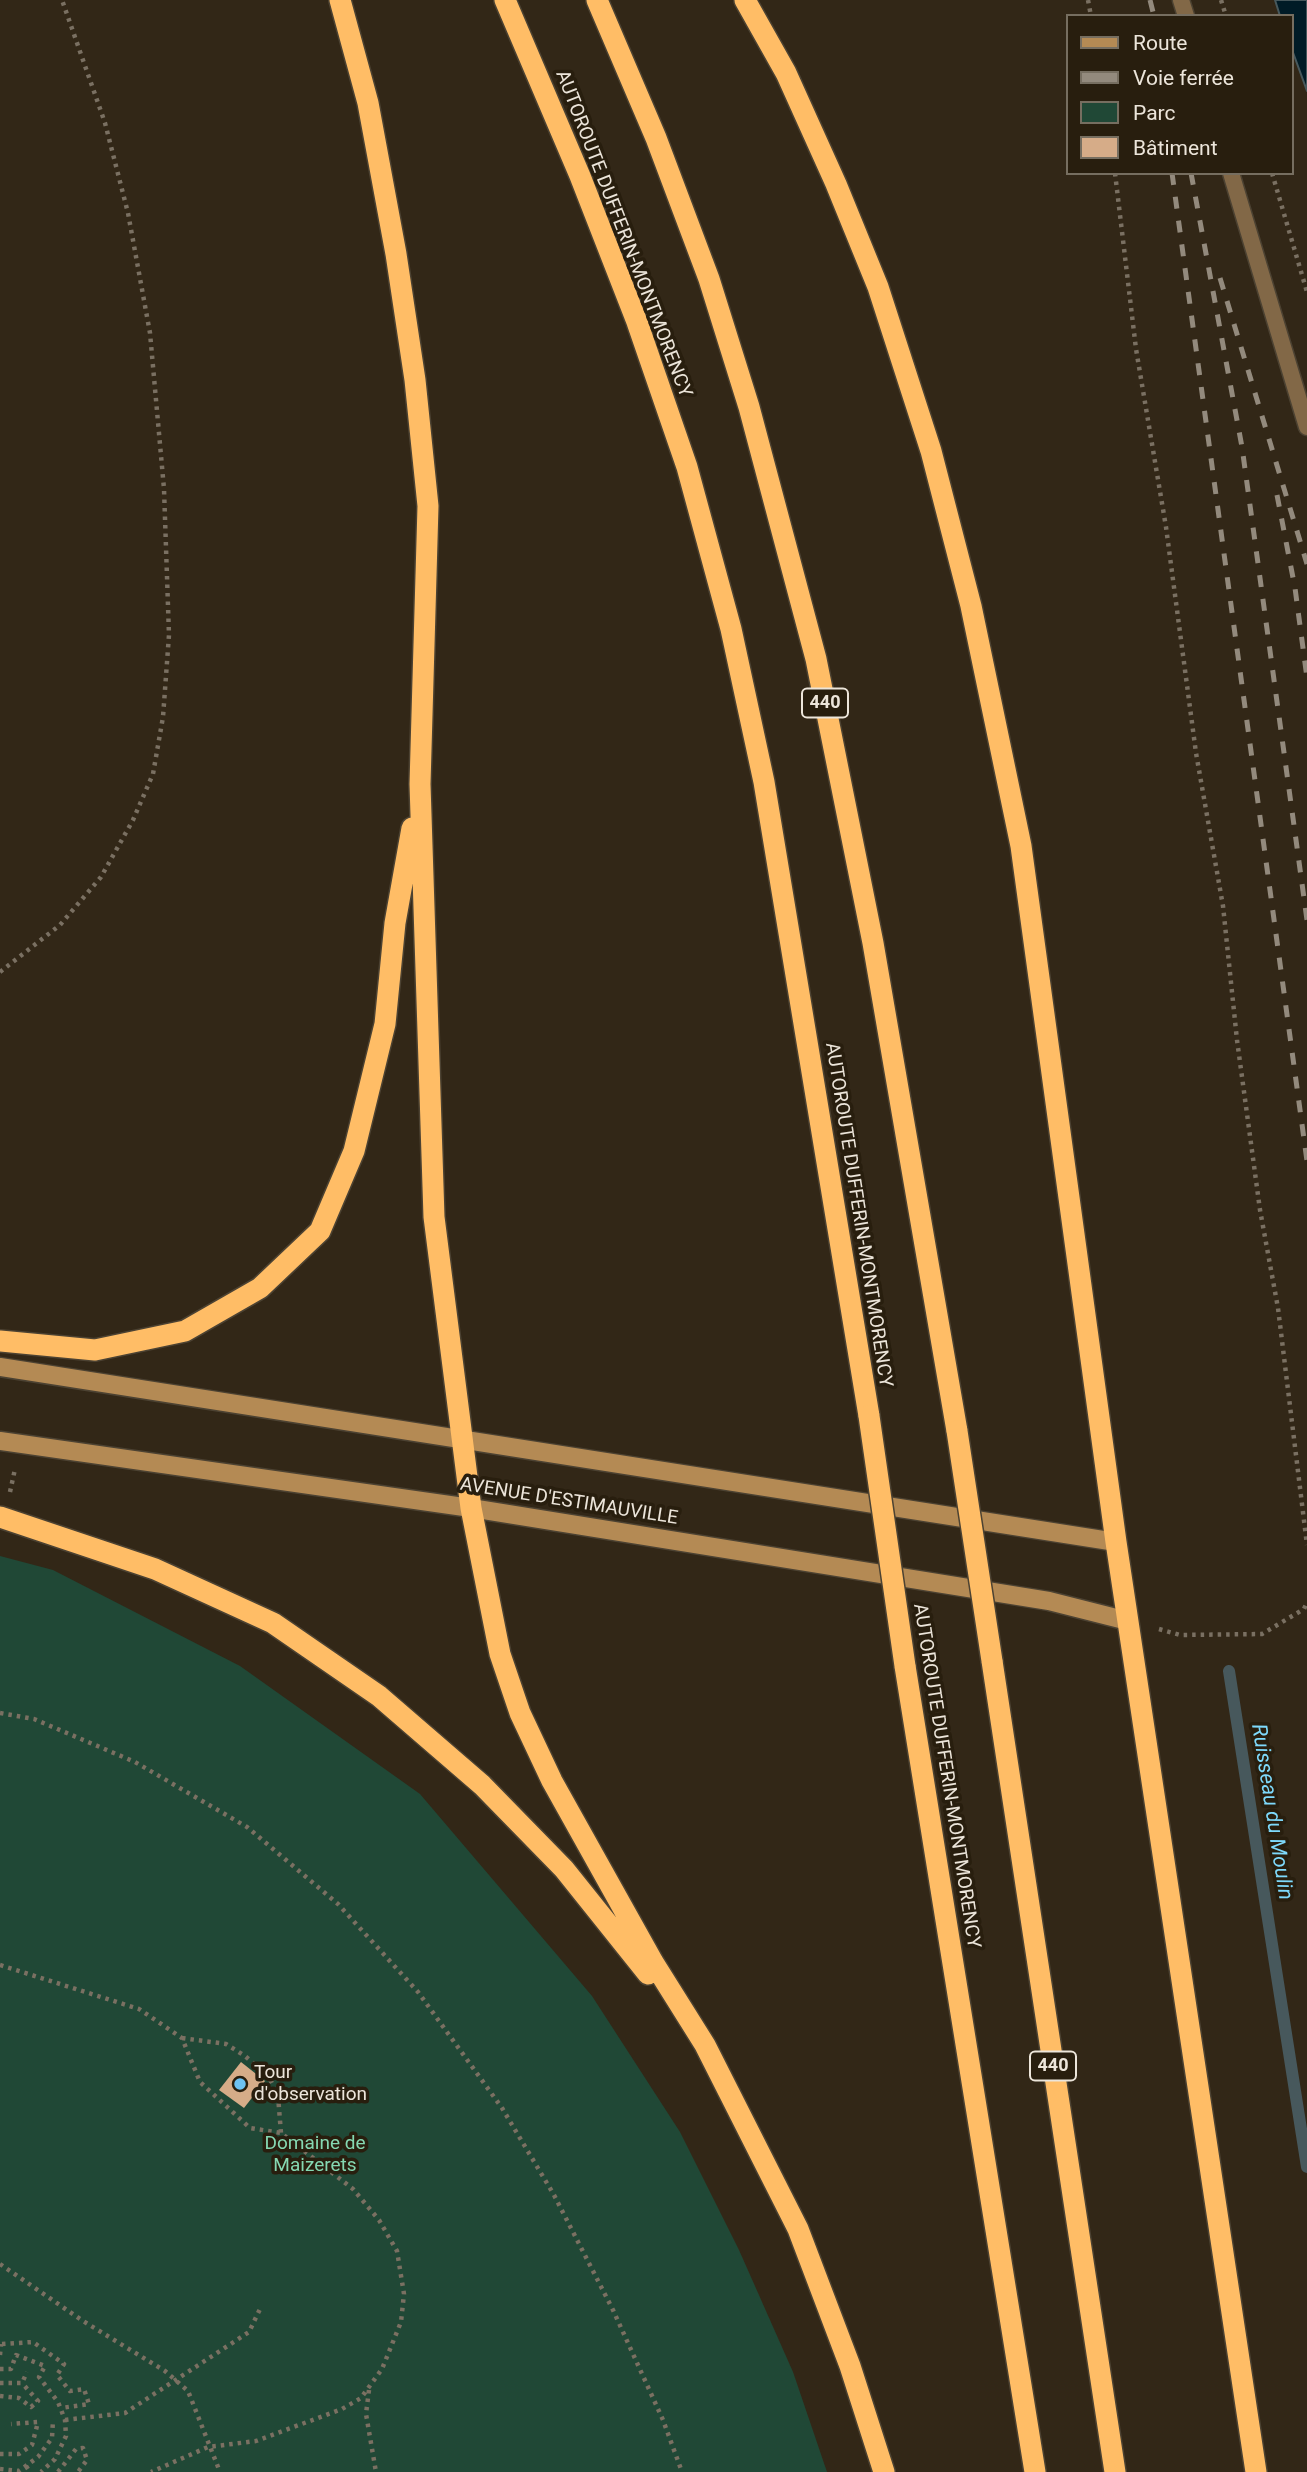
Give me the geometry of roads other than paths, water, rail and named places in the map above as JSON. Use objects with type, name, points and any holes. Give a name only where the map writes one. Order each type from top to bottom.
[{"type":"highway","points":[[340,0],[368,103],[396,254],[415,380],[428,506],[419,784],[434,1217],[471,1507],[500,1654],[520,1713],[552,1781],[653,1962],[705,2045],[798,2229],[850,2366],[884,2472]]},
{"type":"highway","name":"AUTOROUTE DUFFERIN-MONTMORENCY","points":[[505,0],[580,176],[637,322],[687,467],[731,629],[764,782],[869,1416],[905,1666],[1035,2472]]},
{"type":"highway","name":"440","points":[[597,0],[656,138],[709,279],[749,407],[816,659],[873,943],[957,1431],[1115,2472]]},
{"type":"highway","points":[[745,0],[786,73],[878,287],[931,451],[971,606],[1021,846],[1116,1542],[1256,2472]]},
{"type":"highway","points":[[0,1341],[95,1350],[185,1331],[260,1288],[320,1231],[354,1150],[385,1024],[394,923],[419,784]]},
{"type":"highway","points":[[0,1517],[155,1569],[273,1623],[379,1696],[482,1785],[564,1869],[705,2045]]},
{"type":"main road","points":[[0,1367],[1116,1542]]},
{"type":"main road","name":"AVENUE D'ESTIMAUVILLE","points":[[0,1441],[471,1507],[1049,1601],[1128,1621]]},
{"type":"lane","points":[[1232,175],[1307,427]]},
{"type":"water","points":[[1275,0],[1307,0],[1307,91],[1293,52],[1293,14],[1279,14]]},
{"type":"waterway","name":"Ruisseau du Moulin","points":[[1229,1671],[1307,2167]]},
{"type":"railway","points":[[1150,0],[1154,14]]},
{"type":"railway","points":[[1172,175],[1307,1161]]},
{"type":"railway","points":[[1191,175],[1242,447],[1307,920]]},
{"type":"railway","points":[[1220,278],[1307,564]]},
{"type":"railway","points":[[1277,495],[1295,588],[1307,678]]},
{"type":"place","name":"Tour d'observation","points":[[240,2084]]},
{"type":"park label","name":"Domaine de Maizerets","points":[[315,2155]]}]
